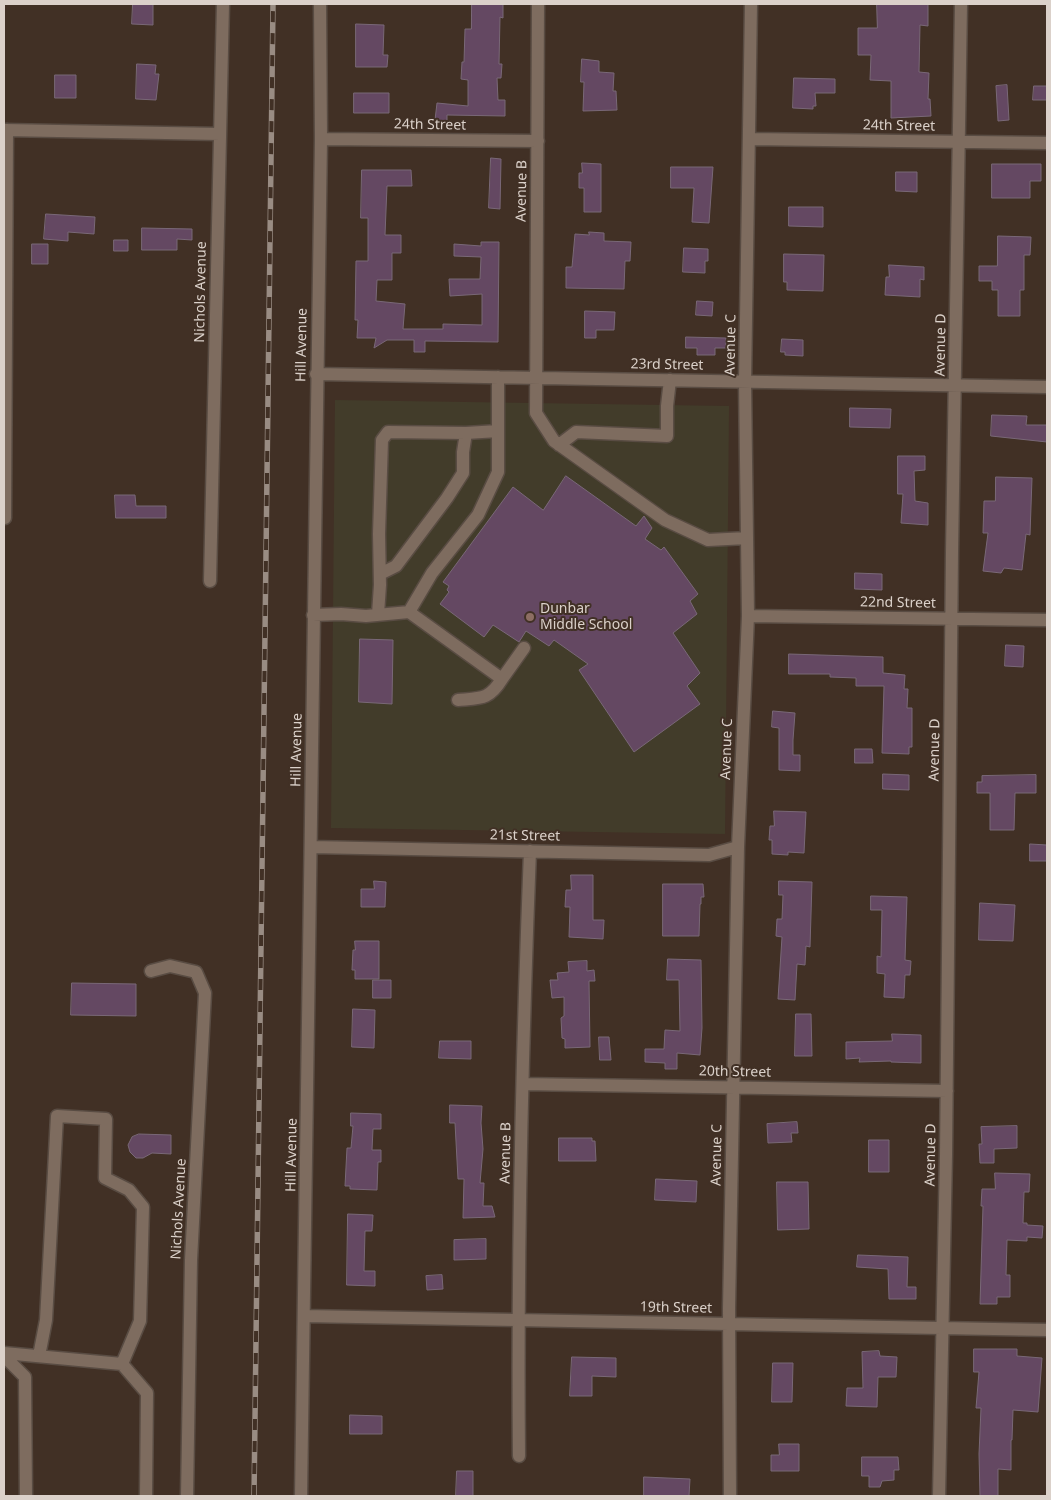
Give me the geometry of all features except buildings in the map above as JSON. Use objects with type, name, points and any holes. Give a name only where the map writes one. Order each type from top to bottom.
[{"type":"street","name":"Nichols Avenue","points":[[210,581],[223,4]]},
{"type":"street","name":"Hill Avenue","points":[[301,1496],[316,374],[321,139],[320,4]]},
{"type":"street","name":"Avenue B","points":[[538,4],[536,413],[554,441],[665,520],[708,540],[747,538]]},
{"type":"street","name":"Avenue C","points":[[730,1496],[729,1324],[733,1087],[738,848],[748,616],[745,382],[751,4]]},
{"type":"street","name":"Avenue D","points":[[940,1496],[961,4]]},
{"type":"street","points":[[5,518],[6,130],[220,134]]},
{"type":"street","name":"24th Street","points":[[321,139],[538,141]]},
{"type":"street","name":"24th Street","points":[[750,139],[1047,143]]},
{"type":"street","name":"23rd Street","points":[[316,374],[1047,387]]},
{"type":"street","points":[[409,612],[432,573],[478,515],[498,472],[498,377]]},
{"type":"street","points":[[559,445],[576,432],[667,436],[667,406],[670,380]]},
{"type":"street","points":[[378,614],[380,574],[378,534],[382,440],[388,432],[466,433],[498,431]]},
{"type":"street","points":[[380,574],[396,566],[447,498],[463,473],[463,452],[466,433]]},
{"type":"street","points":[[314,615],[341,614],[366,616],[409,612],[502,679]]},
{"type":"street","name":"22nd Street","points":[[748,616],[1047,620]]},
{"type":"street","points":[[458,700],[480,698],[494,692],[524,648]]},
{"type":"street","name":"21st Street","points":[[311,847],[709,854],[738,848]]},
{"type":"street","name":"Avenue B","points":[[519,1456],[518,1320],[530,851]]},
{"type":"street","name":"Nichols Avenue","points":[[151,971],[170,966],[196,972],[206,993],[191,1260],[187,1496]]},
{"type":"street","name":"20th Street","points":[[523,1084],[947,1091]]},
{"type":"street","points":[[38,1356],[46,1320],[56,1116],[106,1119],[105,1178],[129,1190],[143,1207],[140,1321],[122,1364]]},
{"type":"street","name":"19th Street","points":[[304,1316],[1047,1330]]},
{"type":"street","points":[[4,1355],[38,1356],[122,1364],[147,1393],[146,1496]]},
{"type":"street","points":[[4,1355],[26,1377],[26,1496]]},
{"type":"shaded area","name":"Dunbar Middle School","points":[[335,400],[729,406],[725,834],[331,828]]},
{"type":"railway","points":[[254,1496],[273,4]]},
{"type":"place","name":"Dunbar Middle School","points":[[530,617]]}]
